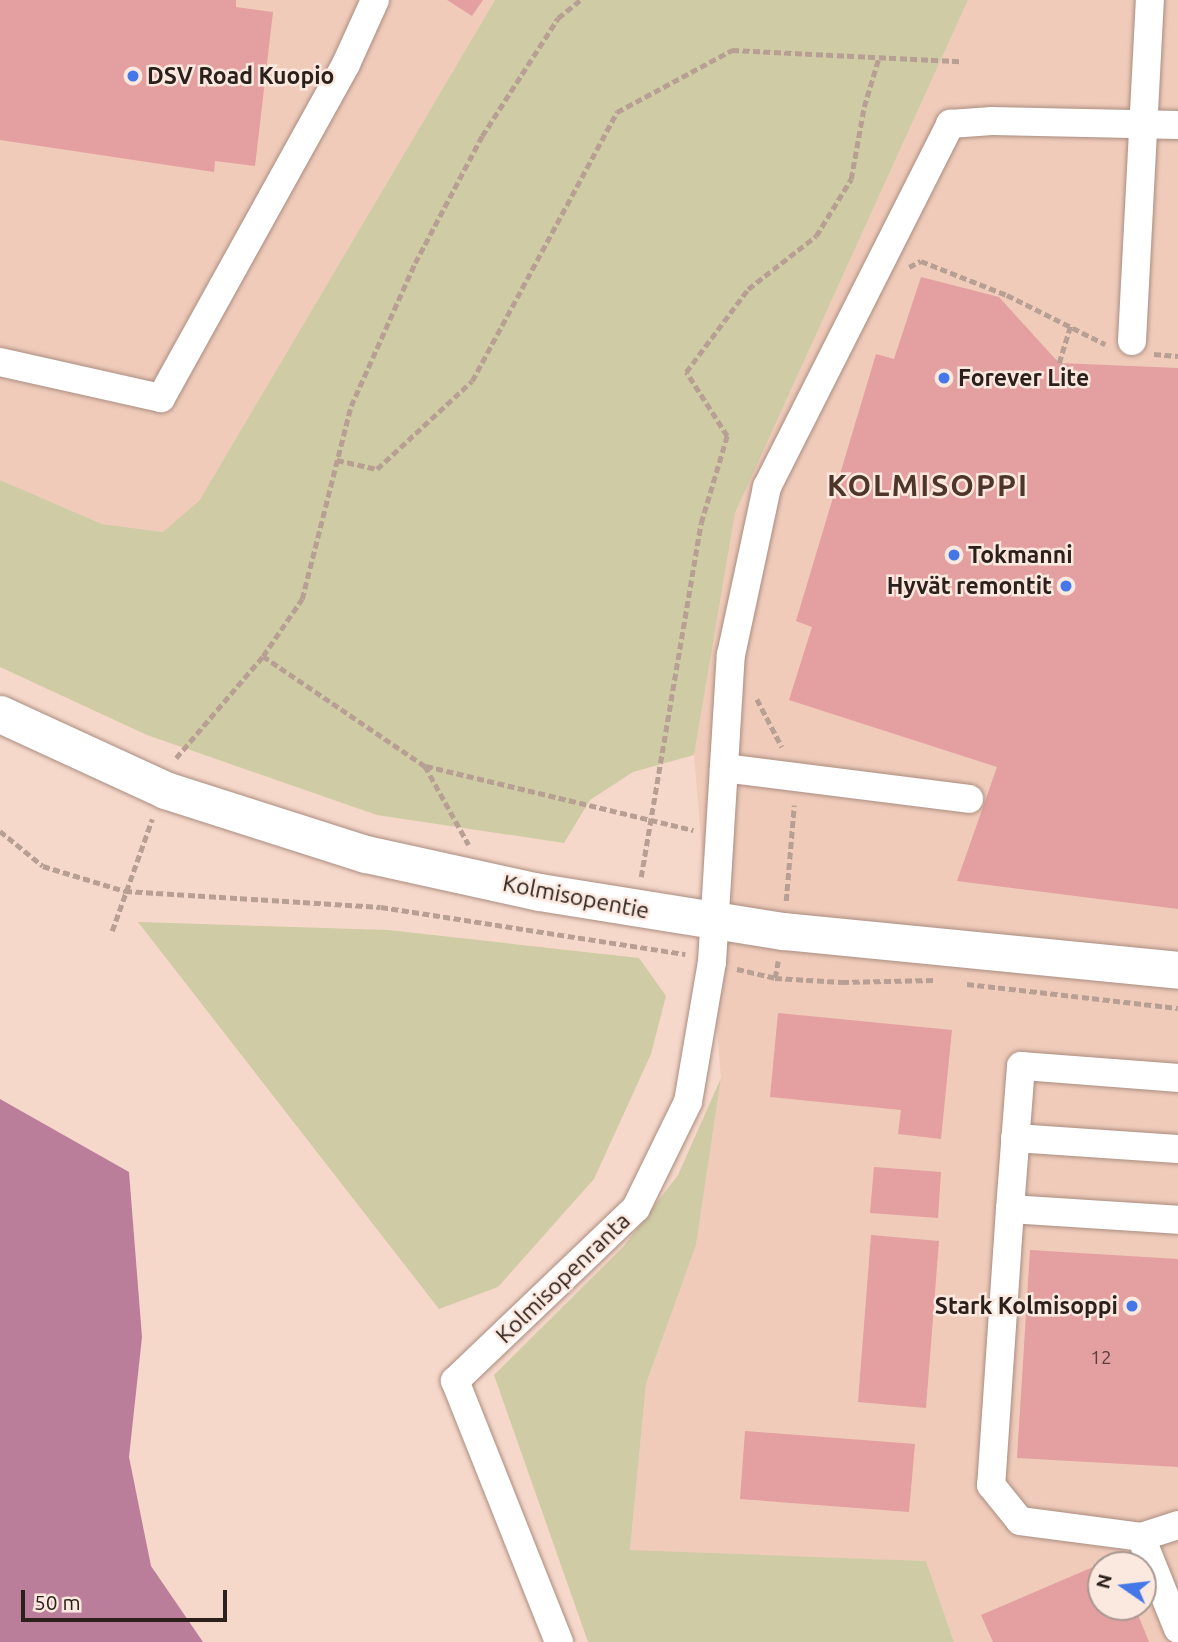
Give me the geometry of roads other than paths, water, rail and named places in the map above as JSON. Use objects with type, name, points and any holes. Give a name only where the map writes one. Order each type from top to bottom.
[{"type":"main road","name":"Kolmisopentie","points":[[0,714],[165,790],[366,854],[490,881],[715,923],[1178,970]]},
{"type":"street","points":[[0,362],[161,398],[346,64],[375,0]]},
{"type":"street","points":[[1129,347],[1150,0]]},
{"type":"street","name":"Kolmisopenranta","points":[[559,1642],[456,1381],[636,1208],[688,1102],[712,962],[731,655],[767,487],[950,124],[992,121],[1144,124]]},
{"type":"street","points":[[1144,124],[1178,125]]},
{"type":"street","points":[[724,768],[969,799]]},
{"type":"street","points":[[1178,1077],[1021,1066],[991,1485],[1020,1521],[1141,1537],[1178,1525]]},
{"type":"street","points":[[1016,1138],[1178,1149]]},
{"type":"street","points":[[1010,1209],[1178,1220]]},
{"type":"street","points":[[1141,1537],[1178,1629]]},
{"type":"place","name":"DSV Road Kuopio","points":[[133,76]]},
{"type":"place","name":"Forever Lite","points":[[944,378]]},
{"type":"place","name":"Tokmanni","points":[[954,555]]},
{"type":"place","name":"Hyvät remontit","points":[[1066,586]]},
{"type":"place","name":"Stark Kolmisoppi","points":[[1132,1306]]},
{"type":"district","name":"KOLMISOPPI","points":[[928,485]]}]
